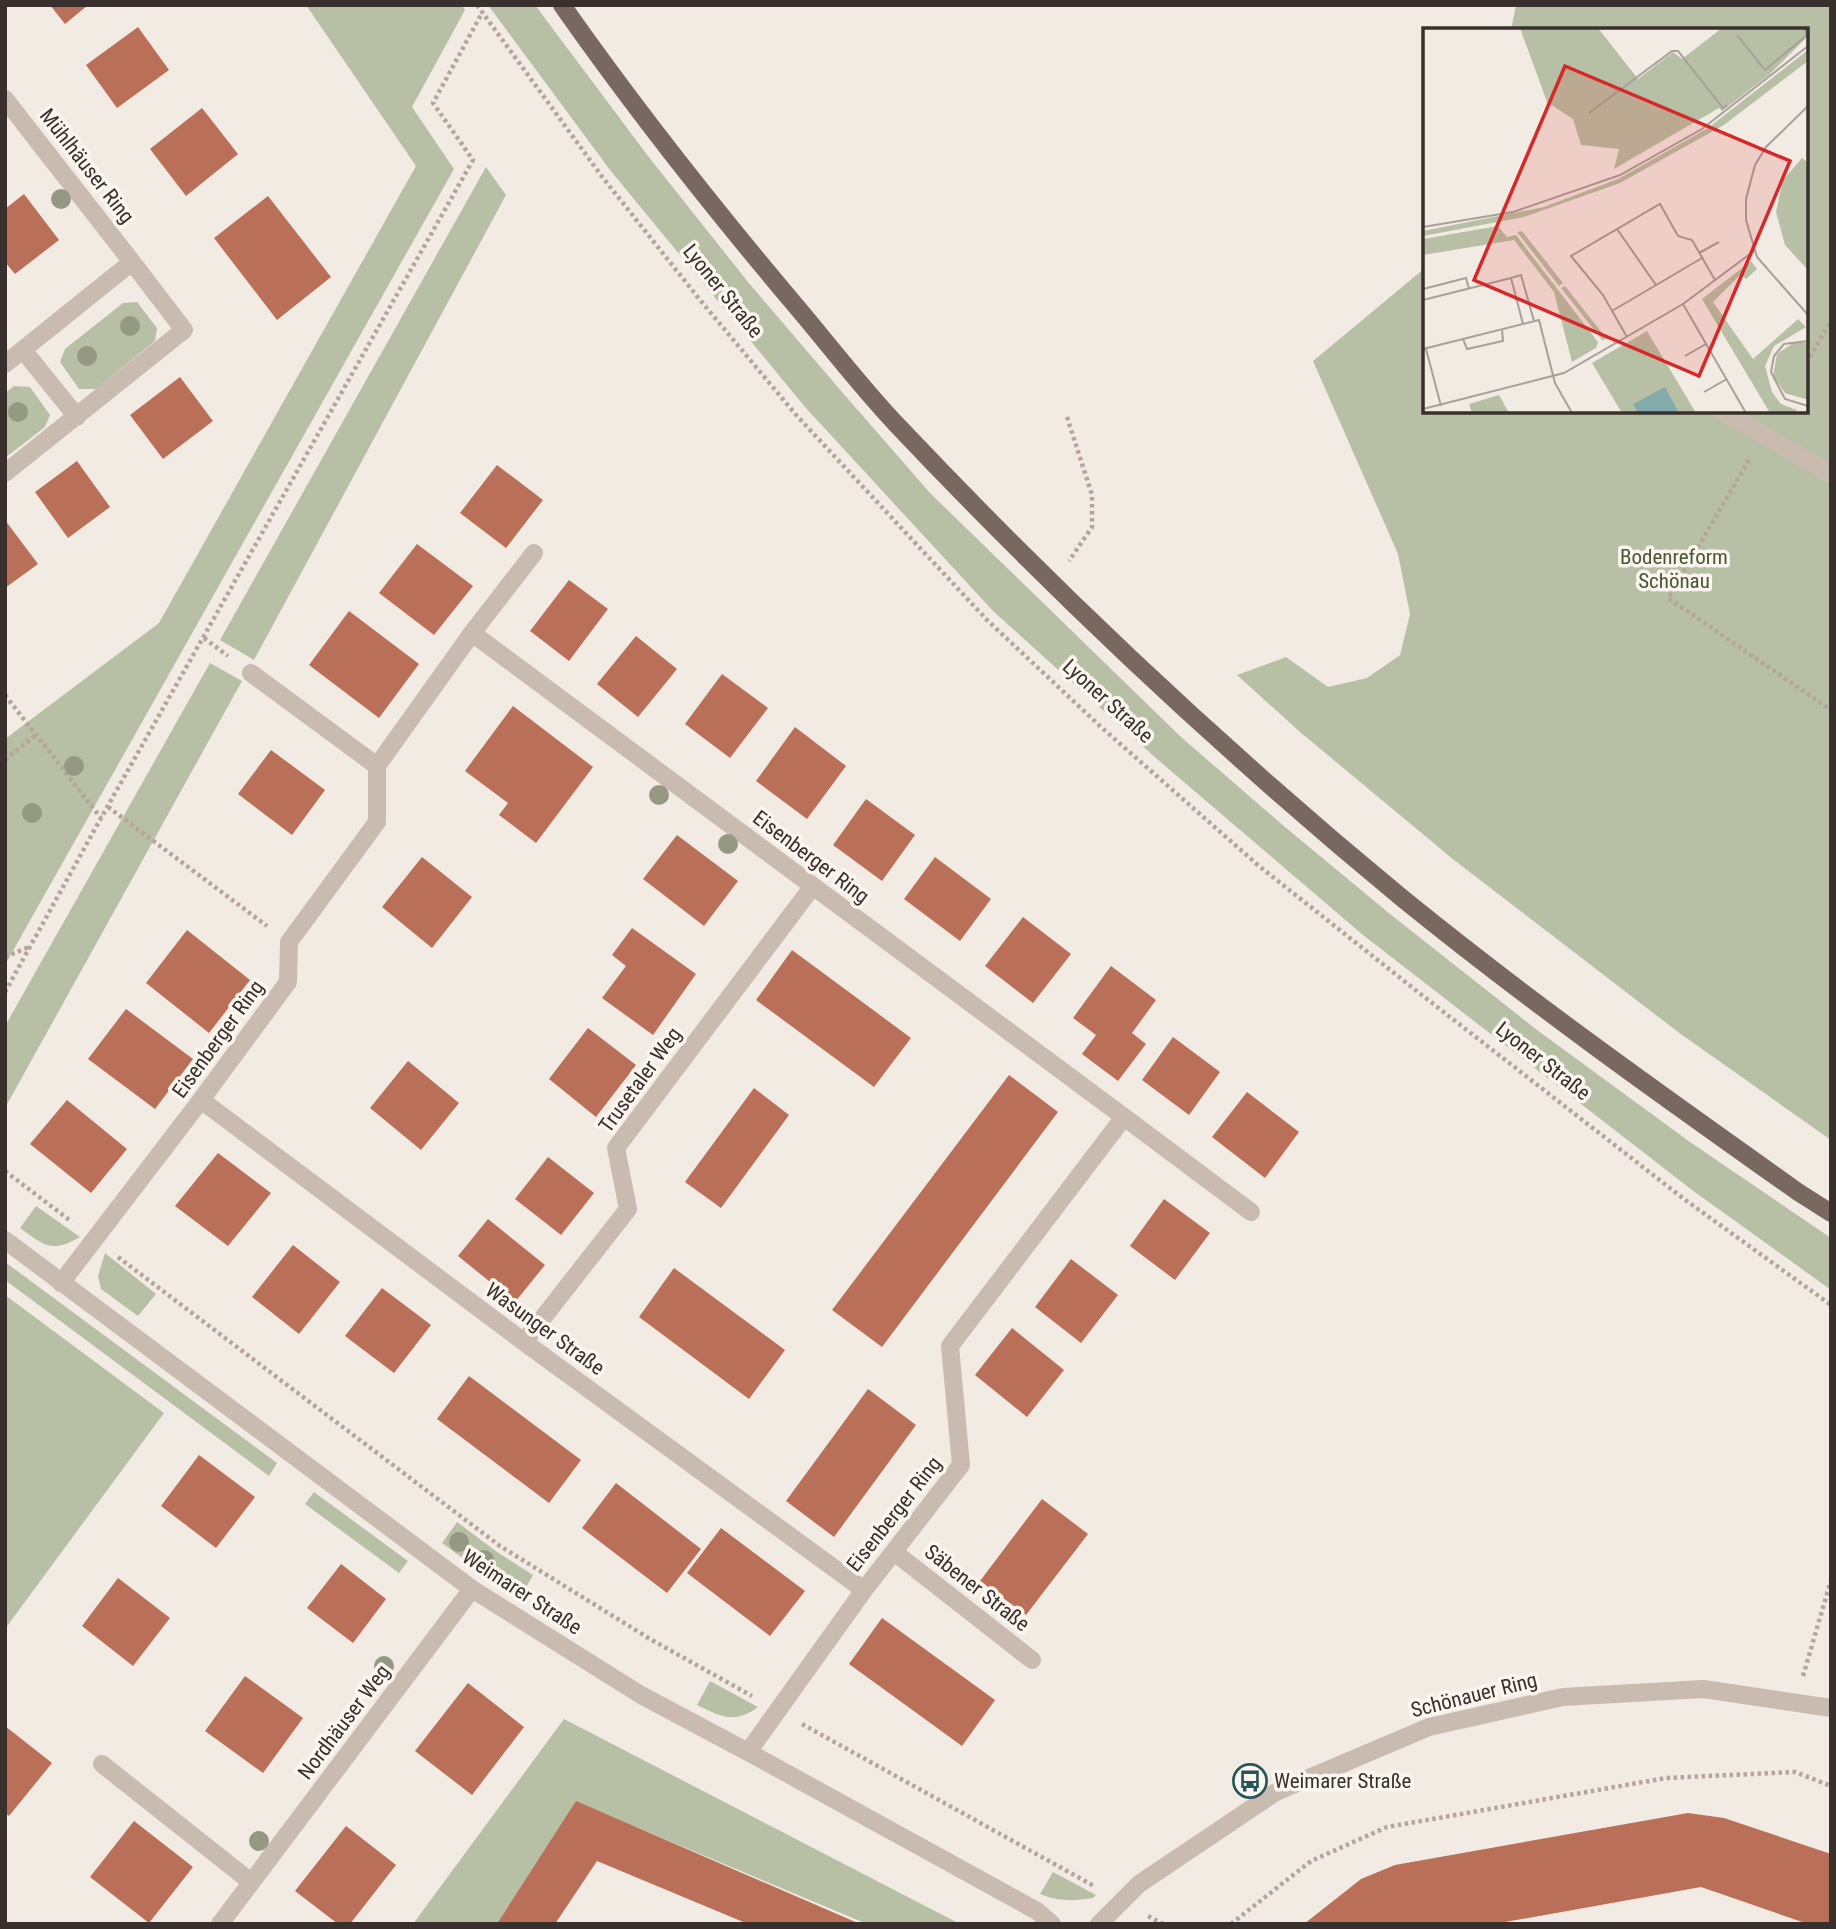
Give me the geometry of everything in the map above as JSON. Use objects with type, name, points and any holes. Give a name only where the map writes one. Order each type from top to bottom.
[{"type":"main road","name":"Lyoner Straße","points":[[562,5],[611,75],[749,250],[894,421],[1053,584],[1215,738],[1403,898],[1598,1050],[1831,1213]]},
{"type":"street","name":"Mühlhäuser Ring","points":[[5,99],[184,330],[5,473]]},
{"type":"street","points":[[5,364],[132,262]]},
{"type":"street","points":[[23,350],[77,417]]},
{"type":"street","points":[[1726,413],[1831,474]]},
{"type":"street","points":[[289,942],[376,822],[377,766],[472,632],[534,554]]},
{"type":"street","name":"Eisenberger Ring","points":[[472,632],[1251,1212]]},
{"type":"street","points":[[251,673],[377,766]]},
{"type":"street","name":"Trusetaler Weg","points":[[524,1342],[628,1209],[616,1148],[813,886]]},
{"type":"street","name":"Eisenberger Ring","points":[[61,1283],[288,982],[289,942]]},
{"type":"street","name":"Wasunger Straße","points":[[201,1100],[524,1342],[864,1590]]},
{"type":"street","name":"Eisenberger Ring","points":[[748,1752],[864,1590],[961,1465],[950,1346],[1124,1117]]},
{"type":"street","name":"Weimarer Straße","points":[[5,1240],[472,1589],[641,1695],[1037,1911],[1052,1924]]},
{"type":"street","name":"Säbener Straße","points":[[894,1552],[1032,1660]]},
{"type":"street","name":"Nordhäuser Weg","points":[[220,1924],[472,1589]]},
{"type":"street","name":"Schönauer Ring","points":[[1099,1924],[1139,1884],[1276,1792],[1429,1727],[1563,1697],[1703,1689],[1831,1708]]},
{"type":"street","points":[[102,1763],[251,1882]]},
{"type":"path","name":"Lyoner Straße","points":[[477,5],[603,178],[700,300],[797,416],[986,620],[1101,727],[1259,866],[1684,1199],[1831,1305]]},
{"type":"path","points":[[5,992],[473,160],[433,103],[482,13]]},
{"type":"path","points":[[1808,360],[1831,321]]},
{"type":"path","points":[[1053,584],[1092,527],[1092,495],[1067,417]]},
{"type":"path","points":[[1764,435],[1668,598],[1831,710]]},
{"type":"path","points":[[5,695],[101,818]]},
{"type":"path","points":[[5,760],[36,735]]},
{"type":"path","points":[[107,807],[289,942]]},
{"type":"path","points":[[5,957],[30,947]]},
{"type":"path","points":[[5,1171],[500,1546],[650,1639],[1163,1924]]},
{"type":"path","points":[[1796,1702],[1831,1580]]},
{"type":"path","points":[[1231,1924],[1311,1861],[1388,1827],[1666,1778],[1795,1772],[1831,1786]]},
{"type":"green space","points":[[306,5],[462,5],[465,10],[412,107],[454,169],[5,965],[5,739],[159,623],[416,166]]},
{"type":"green space","points":[[488,5],[535,5],[648,156],[748,282],[930,493],[1181,737],[1390,914],[1537,1030],[1690,1142],[1831,1238],[1831,1290],[1692,1190],[1363,935],[1157,759],[993,611],[805,407],[610,170]]},
{"type":"green space","name":"Bodenreform Schönau","points":[[1516,5],[1831,5],[1831,1140],[1682,1035],[1454,860],[1300,732],[1237,675],[1286,657],[1328,687],[1367,678],[1400,655],[1410,614],[1398,554],[1313,361],[1423,270],[1423,413],[1808,413],[1808,28],[1511,28]]},
{"type":"green space","points":[[486,167],[506,195],[254,660],[220,640]]},
{"type":"green space","points":[[137,302],[157,328],[155,341],[96,389],[79,389],[60,362],[65,349],[123,303]]},
{"type":"green space","points":[[14,386],[30,387],[50,415],[45,427],[5,458],[5,393]]},
{"type":"green space","points":[[210,663],[242,681],[5,1108],[5,1026]]},
{"type":"green space","points":[[36,1206],[80,1237],[55,1246],[42,1243],[28,1234],[20,1228]]},
{"type":"green space","points":[[105,1253],[156,1294],[138,1316],[101,1289],[98,1276]]},
{"type":"green space","points":[[5,1262],[277,1463],[269,1476],[5,1280]]},
{"type":"green space","points":[[5,1295],[164,1413],[5,1629]]},
{"type":"green space","points":[[314,1492],[408,1561],[399,1573],[305,1504]]},
{"type":"green space","points":[[457,1522],[533,1575],[519,1600],[442,1543]]},
{"type":"green space","points":[[710,1681],[758,1707],[742,1716],[728,1717],[697,1705]]},
{"type":"green space","points":[[564,1719],[960,1924],[867,1924],[576,1802],[500,1924],[413,1924]]},
{"type":"green space","points":[[1053,1872],[1096,1895],[1093,1898],[1066,1900],[1040,1894]]},
{"type":"building","points":[[50,5],[88,5],[65,24]]},
{"type":"building","points":[[138,27],[169,70],[117,108],[86,65]]},
{"type":"building","points":[[202,108],[238,154],[186,196],[150,149]]},
{"type":"building","points":[[24,194],[59,240],[15,274],[5,262],[5,209]]},
{"type":"building","points":[[268,196],[331,277],[277,320],[214,238]]},
{"type":"building","points":[[180,377],[213,421],[163,459],[130,415]]},
{"type":"building","points":[[77,461],[110,507],[68,538],[35,492]]},
{"type":"building","points":[[497,465],[543,500],[506,548],[460,513]]},
{"type":"building","points":[[5,520],[38,564],[5,588]]},
{"type":"building","points":[[417,544],[473,586],[434,635],[379,593]]},
{"type":"building","points":[[569,580],[608,609],[569,661],[530,631]]},
{"type":"building","points":[[349,611],[419,664],[379,718],[309,665]]},
{"type":"building","points":[[636,636],[677,669],[638,717],[597,684]]},
{"type":"building","points":[[722,674],[768,708],[730,758],[685,724]]},
{"type":"building","points":[[513,706],[593,767],[536,843],[499,815],[508,803],[465,771]]},
{"type":"building","points":[[795,727],[846,766],[807,819],[756,781]]},
{"type":"building","points":[[271,750],[325,790],[292,835],[238,794]]},
{"type":"building","points":[[866,799],[915,835],[882,881],[833,845]]},
{"type":"building","points":[[677,835],[738,881],[704,926],[643,879]]},
{"type":"building","points":[[422,857],[472,897],[432,948],[382,907]]},
{"type":"building","points":[[935,857],[991,899],[960,941],[904,899]]},
{"type":"building","points":[[1023,917],[1071,954],[1033,1003],[985,966]]},
{"type":"building","points":[[632,928],[696,974],[653,1035],[602,998],[626,966],[612,955]]},
{"type":"building","points":[[187,930],[250,980],[209,1033],[146,983]]},
{"type":"building","points":[[792,950],[911,1038],[874,1087],[756,1000]]},
{"type":"building","points":[[1111,966],[1156,1000],[1132,1033],[1146,1044],[1118,1081],[1082,1054],[1096,1035],[1073,1018]]},
{"type":"building","points":[[126,1009],[193,1059],[155,1109],[88,1059]]},
{"type":"building","points":[[588,1028],[636,1065],[596,1117],[549,1079]]},
{"type":"building","points":[[1173,1037],[1220,1072],[1189,1115],[1142,1080]]},
{"type":"building","points":[[408,1061],[459,1103],[421,1150],[370,1108]]},
{"type":"building","points":[[1009,1075],[1058,1112],[882,1347],[832,1310]]},
{"type":"building","points":[[754,1088],[789,1115],[721,1208],[685,1182]]},
{"type":"building","points":[[1247,1092],[1299,1132],[1265,1178],[1212,1137]]},
{"type":"building","points":[[67,1100],[127,1149],[91,1193],[30,1144]]},
{"type":"building","points":[[218,1153],[271,1193],[228,1246],[175,1206]]},
{"type":"building","points":[[548,1157],[594,1193],[561,1235],[515,1199]]},
{"type":"building","points":[[1164,1199],[1210,1233],[1175,1280],[1130,1246]]},
{"type":"building","points":[[488,1219],[545,1265],[515,1302],[458,1256]]},
{"type":"building","points":[[293,1245],[340,1282],[299,1334],[252,1297]]},
{"type":"building","points":[[1071,1259],[1118,1295],[1081,1343],[1035,1307]]},
{"type":"building","points":[[674,1268],[785,1350],[749,1399],[639,1317]]},
{"type":"building","points":[[382,1288],[431,1325],[394,1373],[345,1336]]},
{"type":"building","points":[[1012,1328],[1064,1370],[1027,1417],[975,1375]]},
{"type":"building","points":[[469,1376],[581,1460],[549,1503],[437,1419]]},
{"type":"building","points":[[868,1389],[916,1425],[834,1537],[786,1501]]},
{"type":"building","points":[[199,1455],[255,1497],[216,1548],[161,1506]]},
{"type":"building","points":[[616,1483],[701,1549],[667,1593],[582,1528]]},
{"type":"building","points":[[1042,1499],[1088,1534],[1026,1615],[980,1581]]},
{"type":"building","points":[[721,1528],[805,1591],[770,1636],[687,1573]]},
{"type":"building","points":[[341,1564],[386,1599],[353,1643],[307,1608]]},
{"type":"building","points":[[118,1578],[170,1618],[133,1666],[82,1626]]},
{"type":"building","points":[[882,1618],[995,1700],[962,1746],[849,1664]]},
{"type":"building","points":[[245,1676],[303,1718],[263,1773],[205,1731]]},
{"type":"building","points":[[468,1683],[524,1727],[472,1795],[415,1751]]},
{"type":"building","points":[[5,1726],[52,1763],[9,1816],[5,1813]]},
{"type":"building","points":[[576,1801],[860,1924],[748,1924],[597,1861],[555,1924],[497,1924]]},
{"type":"building","points":[[1688,1813],[1724,1818],[1831,1854],[1831,1924],[1808,1924],[1701,1887],[1494,1924],[1304,1924],[1361,1879],[1395,1865]]},
{"type":"building","points":[[134,1821],[193,1867],[149,1923],[90,1877]]},
{"type":"building","points":[[346,1826],[396,1865],[350,1924],[338,1924],[295,1891]]},
{"type":"place","name":"Weimarer Straße","points":[[1250,1781]]}]
